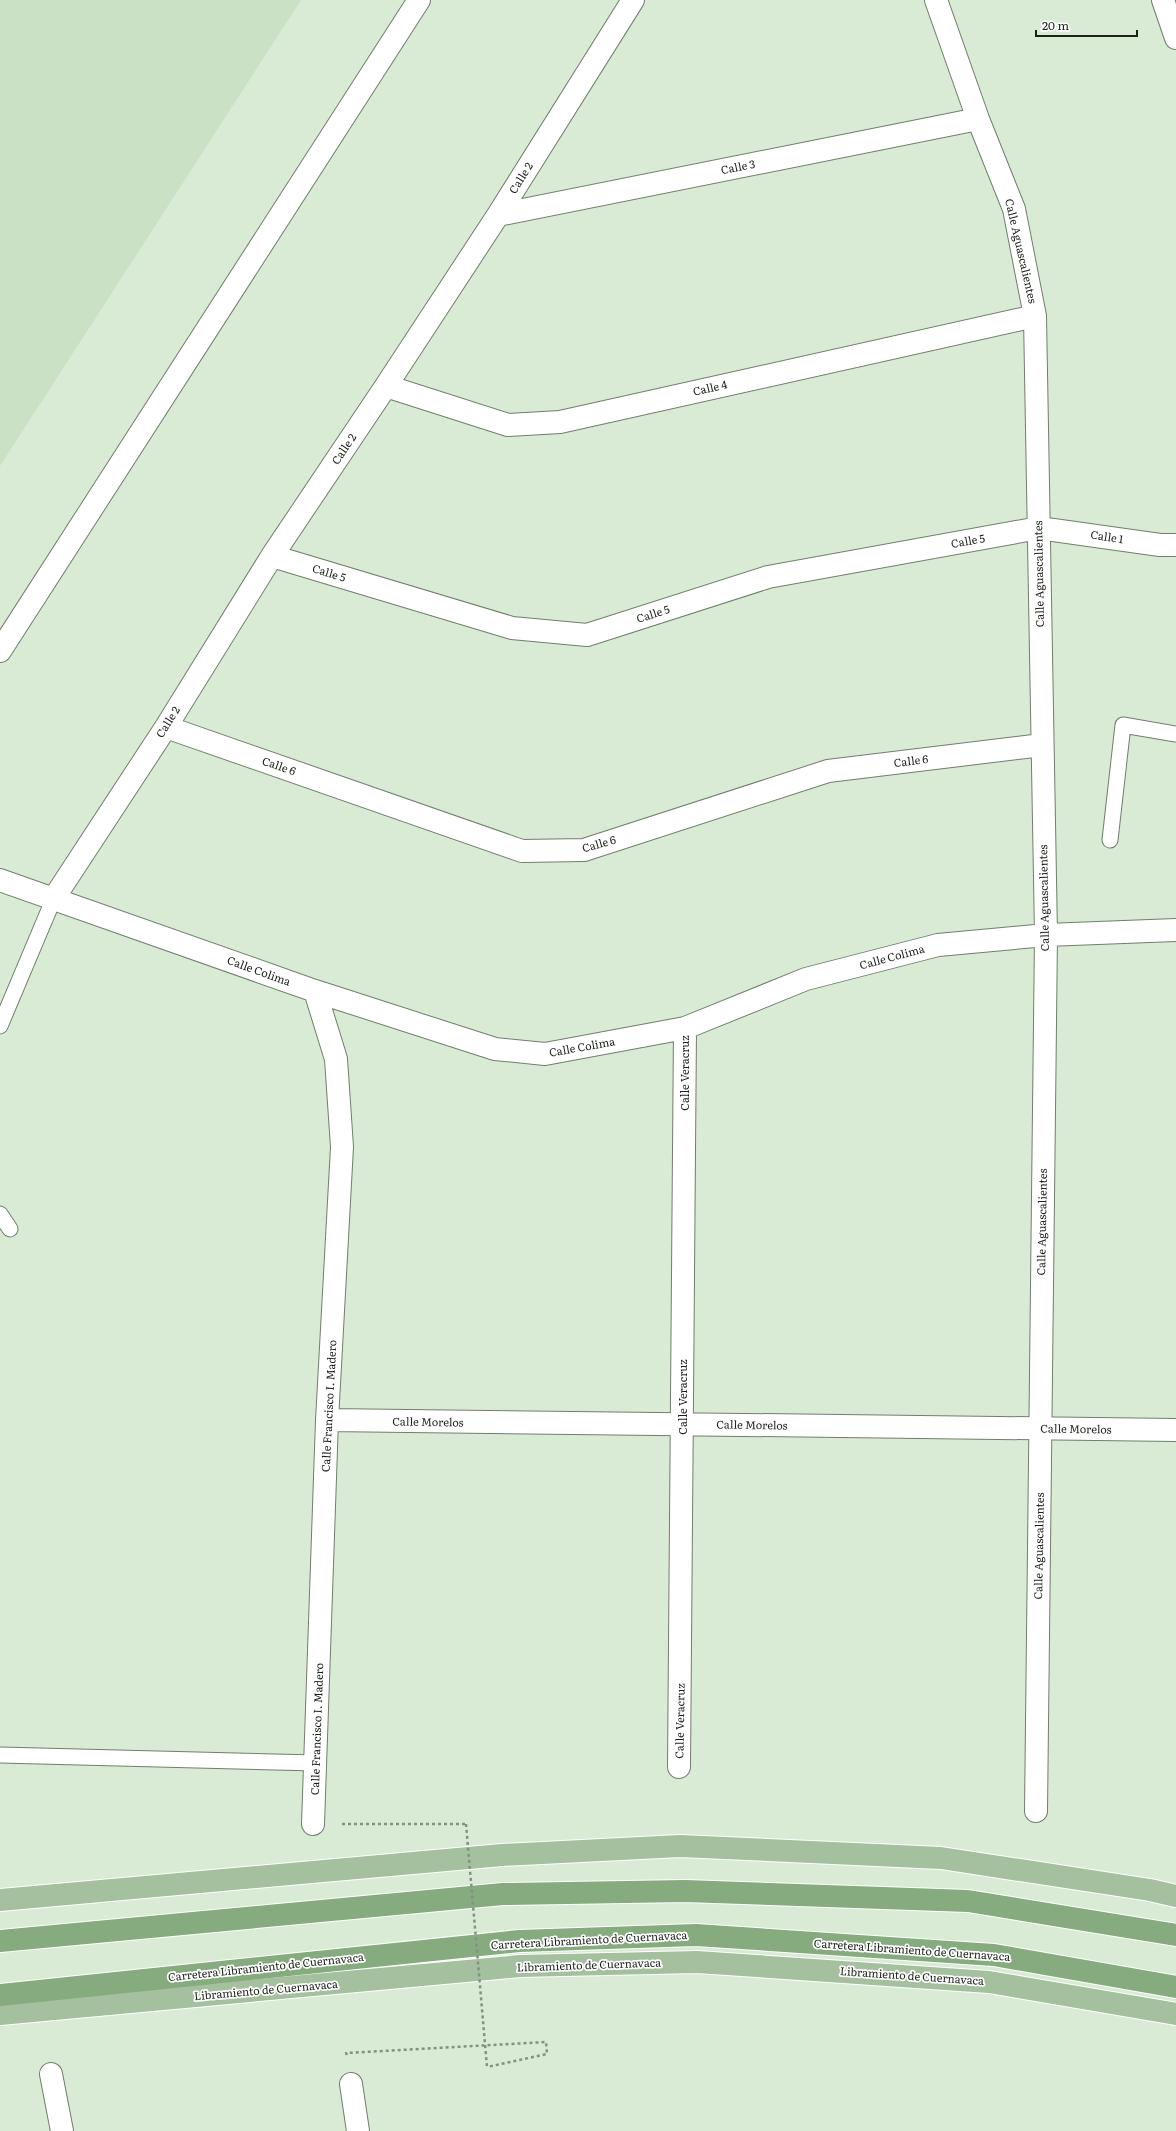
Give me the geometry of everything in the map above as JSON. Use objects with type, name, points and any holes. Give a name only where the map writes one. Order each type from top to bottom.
[{"type":"highway","points":[[0,1941],[503,1894],[685,1891],[968,1902],[1176,1934]]},
{"type":"highway","name":"Carretera Libramiento de Cuernavaca","points":[[0,1994],[518,1942],[696,1935],[994,1955],[1176,1987]]},
{"type":"main road","points":[[0,1900],[502,1855],[680,1846],[941,1858],[1150,1890],[1176,1896]]},
{"type":"main road","name":"Libramiento de Cuernavaca","points":[[0,2014],[520,1966],[698,1962],[989,1982],[1176,2014]]},
{"type":"street","points":[[0,651],[420,0]]},
{"type":"street","name":"Calle 2","points":[[54,898],[166,727],[272,556],[498,215],[633,0]]},
{"type":"street","name":"Calle Aguascalientes","points":[[936,0],[978,119],[1014,209],[1035,316],[1046,935],[1036,1811]]},
{"type":"street","points":[[1163,0],[1176,38]]},
{"type":"street","name":"Calle 3","points":[[498,215],[978,119]]},
{"type":"street","name":"Calle 4","points":[[386,386],[508,425],[560,422],[1035,316]]},
{"type":"street","name":"Calle 1","points":[[1039,528],[1160,545],[1176,545]]},
{"type":"street","name":"Calle 5","points":[[272,556],[512,628],[587,635],[768,577],[1039,528]]},
{"type":"street","name":"Calle 6","points":[[166,727],[522,851],[584,850],[828,771],[1042,744]]},
{"type":"street","name":"Calle Colima","points":[[0,880],[315,991],[495,1049],[545,1054],[685,1028],[806,979],[938,945],[1046,935],[1176,930]]},
{"type":"street","name":"Calle Francisco I. Madero","points":[[313,1824],[327,1420],[342,1147],[336,1059],[315,991]]},
{"type":"street","name":"Calle Veracruz","points":[[679,1767],[683,1424],[685,1028]]},
{"type":"street","name":"Calle Morelos","points":[[327,1420],[1176,1430]]},
{"type":"street","points":[[51,2074],[62,2131]]},
{"type":"street","points":[[351,2084],[358,2131]]},
{"type":"lane","points":[[1110,840],[1123,725],[1176,734]]},
{"type":"lane","points":[[0,1026],[54,898]]},
{"type":"lane","points":[[0,1214],[10,1229]]},
{"type":"lane","points":[[0,1755],[316,1763]]},
{"type":"path","points":[[313,1824],[466,1824],[487,2067],[547,2054],[546,2042],[346,2053],[351,2084]]},
{"type":"shaded area","points":[[0,0],[301,0],[0,466]]}]
